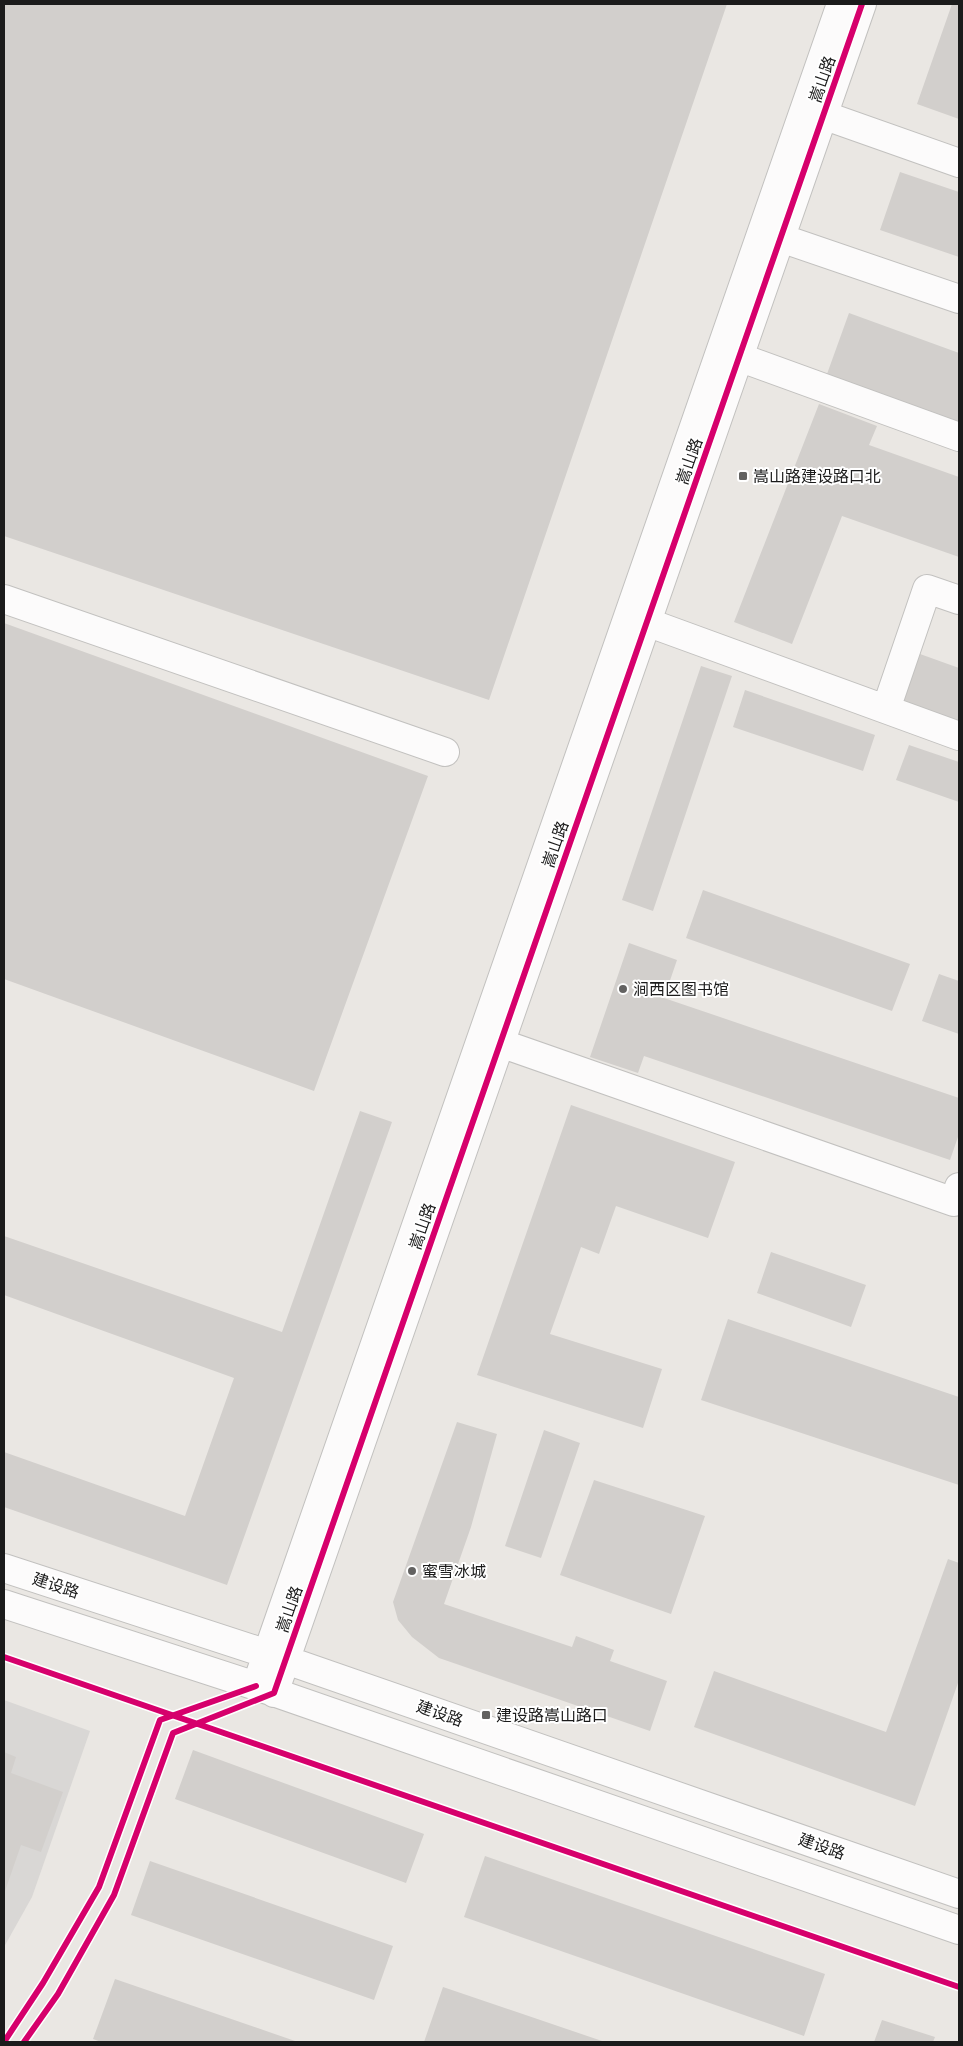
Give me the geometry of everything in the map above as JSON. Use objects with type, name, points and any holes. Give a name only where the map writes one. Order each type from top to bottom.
[{"type":"street","name":"嵩山路","points":[[814,112],[841,4]]},
{"type":"street","name":"嵩山路","points":[[265,1689],[814,112],[862,4]]},
{"type":"street","points":[[814,112],[959,163]]},
{"type":"street","points":[[771,235],[959,299]]},
{"type":"street","points":[[730,354],[959,437]]},
{"type":"street","points":[[886,709],[927,589],[959,600]]},
{"type":"street","points":[[4,599],[445,752]]},
{"type":"street","points":[[638,619],[959,736]]},
{"type":"street","points":[[491,1040],[954,1202],[959,1187]]},
{"type":"street","name":"建设路","points":[[4,1568],[276,1657],[959,1894]]},
{"type":"street","points":[[4,1604],[265,1689],[959,1930]]},
{"type":"shaded area","points":[[4,1700],[90,1731],[32,1897],[4,1947]]},
{"type":"building","points":[[4,4],[727,4],[489,700],[4,536]]},
{"type":"building","points":[[952,4],[959,4],[959,119],[917,104]]},
{"type":"building","points":[[900,172],[959,192],[959,257],[880,230]]},
{"type":"building","points":[[849,313],[959,353],[959,422],[827,374]]},
{"type":"building","points":[[819,404],[877,426],[869,445],[959,477],[959,557],[842,516],[792,644],[734,622]]},
{"type":"building","points":[[4,623],[428,776],[314,1091],[4,979]]},
{"type":"building","points":[[920,654],[959,668],[959,721],[903,702]]},
{"type":"building","points":[[701,666],[732,676],[653,911],[622,900]]},
{"type":"building","points":[[745,690],[875,735],[863,771],[733,727]]},
{"type":"building","points":[[909,745],[959,762],[959,802],[896,780]]},
{"type":"building","points":[[703,890],[910,964],[892,1011],[686,938]]},
{"type":"building","points":[[629,943],[677,960],[664,998],[959,1098],[959,1134],[950,1160],[644,1056],[638,1073],[590,1057]]},
{"type":"building","points":[[939,974],[959,981],[959,1034],[922,1021]]},
{"type":"building","points":[[571,1105],[735,1162],[708,1238],[616,1206],[599,1254],[581,1247],[550,1334],[662,1369],[643,1428],[477,1375]]},
{"type":"building","points":[[360,1111],[392,1122],[227,1585],[4,1507],[4,1452],[185,1516],[234,1378],[4,1295],[4,1236],[282,1332]]},
{"type":"building","points":[[771,1252],[866,1285],[851,1327],[757,1293]]},
{"type":"building","points":[[728,1319],[959,1397],[959,1485],[701,1400]]},
{"type":"building","points":[[457,1422],[497,1434],[471,1527],[444,1604],[572,1647],[576,1636],[614,1650],[610,1661],[667,1681],[650,1731],[439,1658],[412,1637],[398,1620],[393,1602]]},
{"type":"building","points":[[544,1430],[580,1443],[541,1558],[505,1546]]},
{"type":"building","points":[[594,1480],[705,1516],[671,1614],[560,1575]]},
{"type":"building","points":[[948,1559],[959,1563],[959,1680],[915,1806],[694,1727],[714,1671],[886,1732]]},
{"type":"building","points":[[193,1750],[424,1834],[406,1883],[175,1799]]},
{"type":"building","points":[[4,1752],[16,1757],[11,1773],[63,1792],[41,1852],[21,1845],[4,1894]]},
{"type":"building","points":[[485,1856],[825,1974],[804,2036],[464,1917]]},
{"type":"building","points":[[150,1861],[393,1946],[374,2000],[131,1915]]},
{"type":"building","points":[[115,1979],[298,2042],[101,2042],[93,2039]]},
{"type":"building","points":[[443,1987],[605,2042],[424,2042]]},
{"type":"building","points":[[882,2020],[935,2037],[933,2042],[874,2042]]},
{"type":"cycle path","points":[[24,2042],[58,1994],[114,1895],[173,1733],[274,1693],[862,4]]},
{"type":"cycle path","points":[[4,1657],[959,1987]]},
{"type":"cycle path","points":[[4,2042],[43,1983],[99,1887],[160,1720],[256,1686]]},
{"type":"place","name":"嵩山路建设路口北","points":[[743,476]]},
{"type":"place","name":"涧西区图书馆","points":[[623,989]]},
{"type":"place","name":"蜜雪冰城","points":[[412,1571]]},
{"type":"place","name":"建设路嵩山路口","points":[[486,1715]]}]
